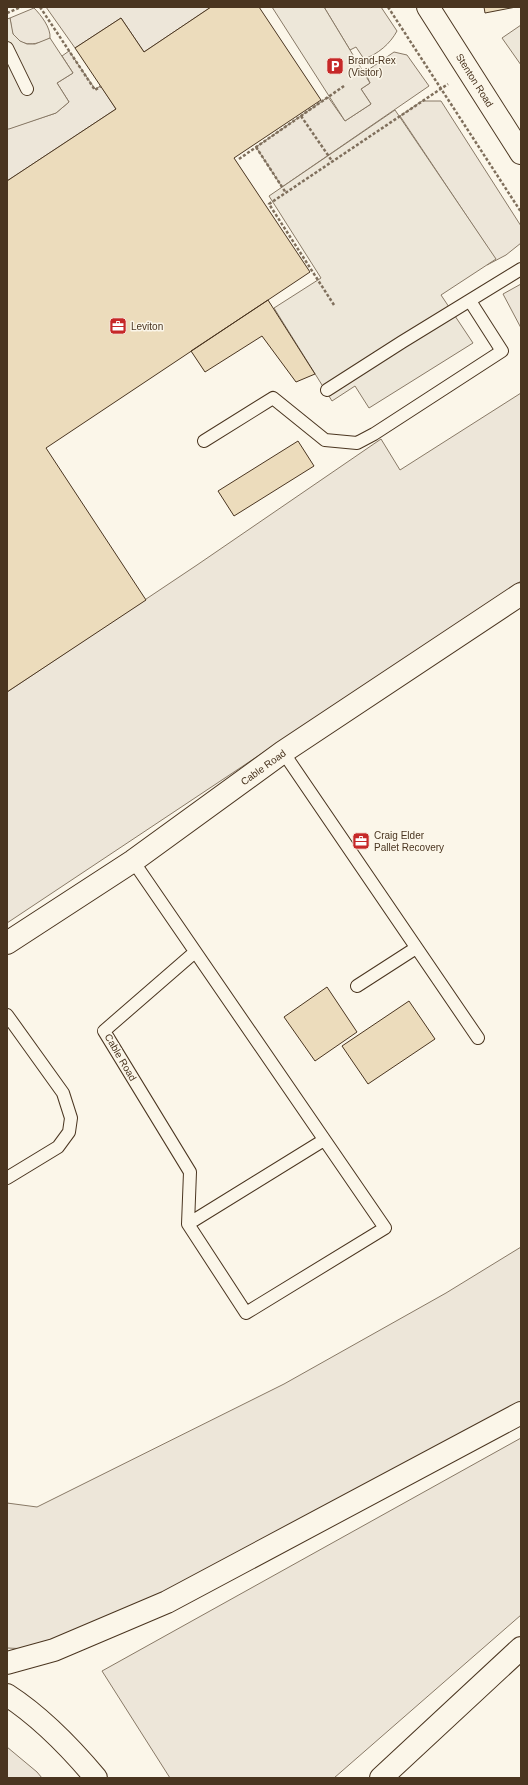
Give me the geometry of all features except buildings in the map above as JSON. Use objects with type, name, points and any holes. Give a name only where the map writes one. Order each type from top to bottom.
[{"type":"main road","name":"Stenton Road","points":[[428,7],[469,70],[515,128],[521,153]]},
{"type":"main road","name":"Cable Road","points":[[7,943],[133,860],[283,752],[521,594]]},
{"type":"main road","points":[[7,1663],[54,1650],[167,1602],[521,1413]]},
{"type":"main road","points":[[381,1778],[521,1648]]},
{"type":"main road","points":[[7,1695],[51,1729],[75,1753],[96,1778]]},
{"type":"lane","points":[[7,48],[27,89]]},
{"type":"lane","points":[[327,390],[521,269]]},
{"type":"lane","points":[[204,441],[273,398],[325,440],[357,443],[374,434],[502,351],[470,301]]},
{"type":"lane","points":[[283,752],[478,1038]]},
{"type":"lane","points":[[133,860],[385,1228],[246,1313],[188,1224],[324,1140]]},
{"type":"lane","points":[[357,986],[416,948]]},
{"type":"lane","name":"Cable Road","points":[[188,1224],[190,1172],[104,1031],[195,952]]},
{"type":"lane","points":[[7,1015],[63,1093],[71,1118],[69,1132],[58,1147],[7,1178]]},
{"type":"path","points":[[7,13],[21,7]]},
{"type":"path","points":[[40,7],[95,90],[101,86]]},
{"type":"path","points":[[388,7],[521,212]]},
{"type":"path","points":[[334,305],[269,204],[469,70]]},
{"type":"path","points":[[239,159],[344,86]]},
{"type":"path","points":[[301,116],[332,161]]},
{"type":"path","points":[[256,147],[286,193]]},
{"type":"shaded area","points":[[46,7],[211,7],[144,52],[121,18],[75,48]]},
{"type":"shaded area","name":"Brand-Rex (Visitor)","points":[[272,7],[324,7],[370,83],[361,89],[371,104],[345,121]]},
{"type":"shaded area","points":[[324,7],[381,7],[397,31],[383,48],[364,59],[356,47],[350,50]]},
{"type":"shaded area","points":[[34,8],[47,26],[50,38],[35,44],[20,42],[13,34],[10,18]]},
{"type":"shaded area","points":[[10,18],[13,34],[20,41],[27,44],[35,44],[50,38],[73,73],[57,83],[69,102],[56,113],[7,129],[7,19]]},
{"type":"shaded area","points":[[521,25],[521,65],[502,38]]},
{"type":"shaded area","points":[[69,51],[95,89],[101,86],[116,109],[7,181],[7,129],[56,113],[69,102],[57,83],[73,73],[62,56]]},
{"type":"shaded area","points":[[394,52],[407,55],[429,86],[282,187],[256,147],[328,97],[345,121],[371,104],[361,89],[370,83],[365,72]]},
{"type":"shaded area","points":[[422,101],[441,101],[521,226],[521,243],[506,255],[487,265],[486,245],[400,116]]},
{"type":"shaded area","points":[[395,110],[496,259],[441,295],[473,343],[369,408],[355,386],[332,401],[274,308],[321,278],[269,196]]},
{"type":"shaded area","points":[[521,284],[521,328],[503,294]]},
{"type":"shaded area","points":[[521,393],[521,581],[7,923],[7,692],[197,565],[381,439],[400,470]]},
{"type":"shaded area","points":[[521,1247],[521,1413],[54,1650],[7,1648],[7,1503],[37,1507],[284,1384],[446,1293]]},
{"type":"shaded area","points":[[521,1438],[521,1615],[334,1778],[170,1778],[102,1671]]},
{"type":"shaded area","points":[[7,1747],[37,1772],[42,1778],[7,1778]]},
{"type":"place","name":"Brand-Rex (Visitor)","points":[[335,66]]},
{"type":"place","name":"Leviton","points":[[118,326]]},
{"type":"place","name":"Craig Elder Pallet Recovery","points":[[361,841]]}]
